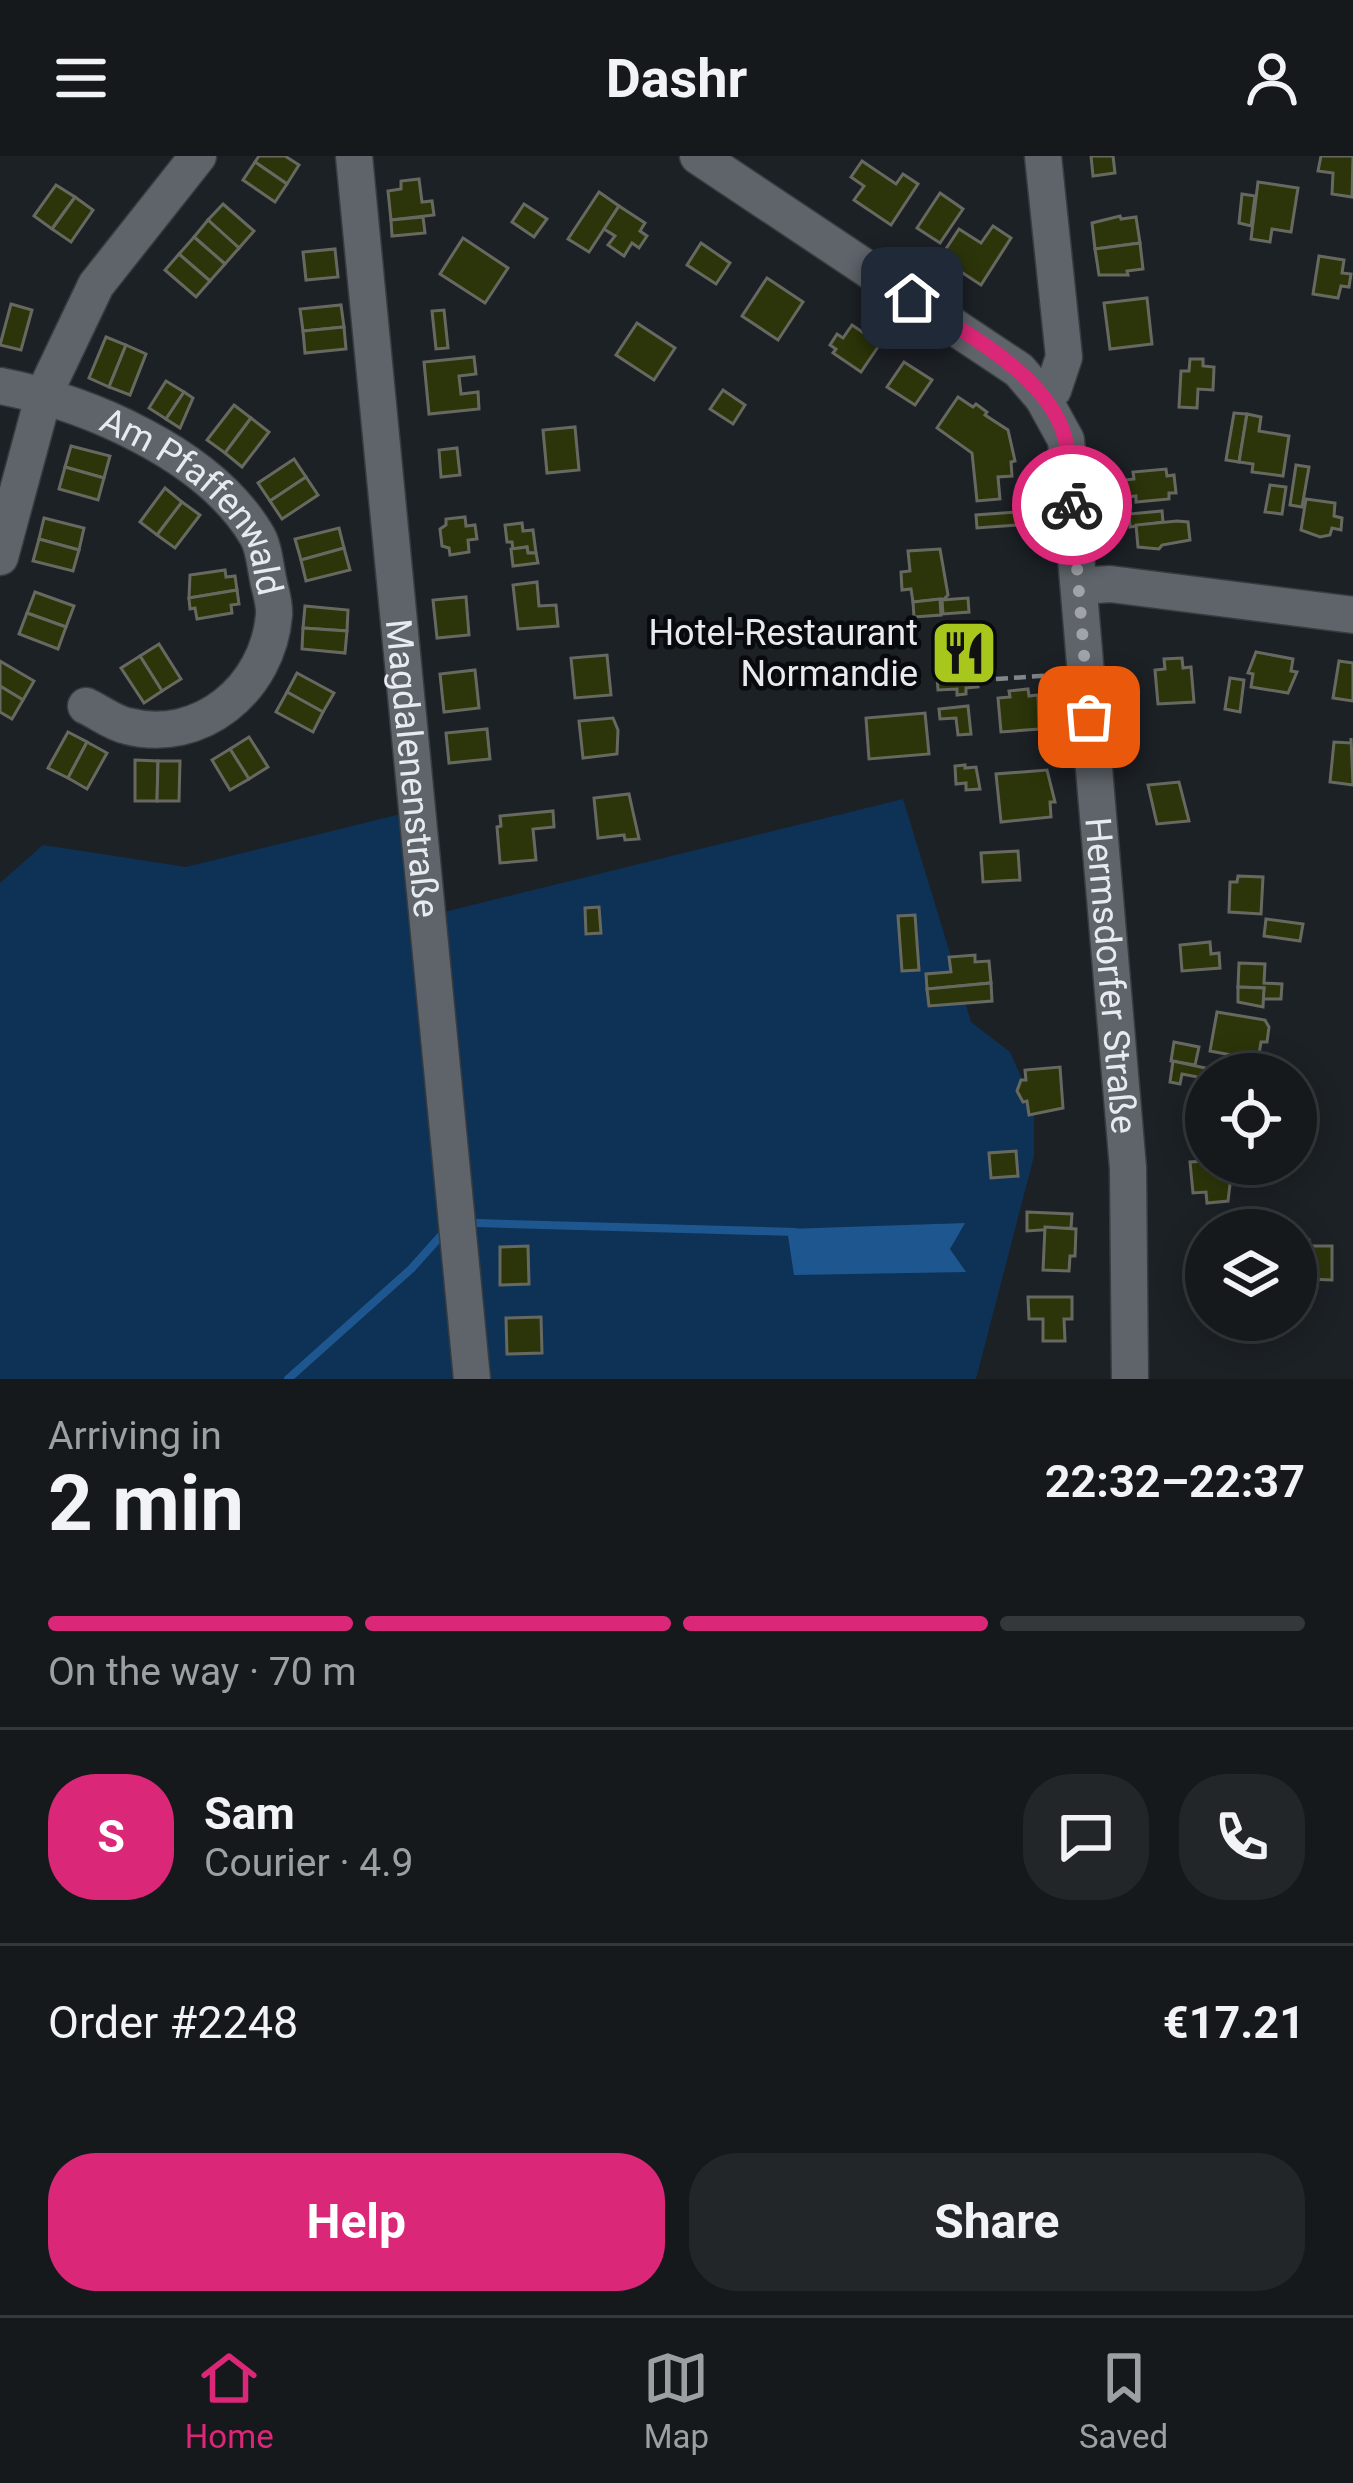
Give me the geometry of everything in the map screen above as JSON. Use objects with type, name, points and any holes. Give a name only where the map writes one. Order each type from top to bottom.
[{"type":"street","points":[[0,557],[44,394],[96,285],[198,156]]},
{"type":"street","name":"Magdalenenstraße","points":[[354,156],[472,1379]]},
{"type":"street","points":[[698,156],[1019,370],[1043,398],[1053,390],[1064,357],[1043,156]]},
{"type":"street","name":"Am Pfaffenwald","points":[[0,386],[44,394],[143,435],[222,491],[259,538],[275,612],[259,671],[224,710],[178,729],[126,726],[86,706]]},
{"type":"street","name":"Hermsdorfer Straße","points":[[1043,398],[1066,440],[1080,586],[1128,1168],[1130,1379]]},
{"type":"street","points":[[1080,586],[1110,584],[1353,615]]},
{"type":"path","points":[[996,679],[1085,672]]},
{"type":"shaded area","points":[[903,799],[971,1022],[1010,1052],[1034,1106],[1034,1156],[976,1379],[0,1379],[0,883],[43,845],[186,867],[417,810],[428,916]],"holes":[[[963,1223],[950,1249],[965,1271],[787,1230]]]},
{"type":"shaded area","points":[[965,1223],[950,1249],[966,1272],[794,1275],[787,1229]]},
{"type":"building","points":[[259,156],[285,156],[299,165],[287,184],[255,162]]},
{"type":"building","points":[[1091,156],[1113,156],[1115,173],[1093,176]]},
{"type":"building","points":[[1321,156],[1353,156],[1352,197],[1332,194],[1333,173],[1318,171]]},
{"type":"building","points":[[862,161],[896,184],[903,174],[918,184],[891,225],[854,200],[864,186],[851,177]]},
{"type":"building","points":[[255,162],[287,184],[275,202],[243,180]]},
{"type":"building","points":[[419,179],[422,202],[432,201],[434,215],[391,220],[388,191],[401,189],[401,181]]},
{"type":"building","points":[[1258,182],[1298,188],[1291,232],[1272,229],[1270,242],[1251,239]]},
{"type":"building","points":[[56,185],[75,197],[52,229],[34,216]]},
{"type":"building","points":[[599,192],[619,206],[589,252],[568,239]]},
{"type":"building","points":[[940,193],[963,209],[940,243],[917,228]]},
{"type":"building","points":[[1242,194],[1255,196],[1251,226],[1239,223]]},
{"type":"building","points":[[75,197],[93,210],[71,242],[52,229]]},
{"type":"building","points":[[223,204],[254,231],[239,248],[208,220]]},
{"type":"building","points":[[524,204],[547,219],[534,237],[512,222]]},
{"type":"building","points":[[619,206],[645,223],[640,231],[647,236],[639,248],[632,243],[624,256],[608,245],[615,236],[604,229]]},
{"type":"building","points":[[423,217],[425,233],[392,236],[391,220]]},
{"type":"building","points":[[1136,217],[1140,243],[1095,249],[1092,223]]},
{"type":"building","points":[[208,220],[239,248],[225,264],[194,237]]},
{"type":"building","points":[[993,226],[1011,238],[981,285],[940,258],[959,229],[981,243]]},
{"type":"building","points":[[194,237],[225,264],[210,281],[179,254]]},
{"type":"building","points":[[463,238],[508,268],[485,303],[440,274]]},
{"type":"building","points":[[701,243],[730,263],[716,284],[687,265]]},
{"type":"building","points":[[1140,243],[1143,269],[1127,271],[1128,275],[1099,275],[1095,249]]},
{"type":"building","points":[[335,249],[338,277],[306,280],[303,252]]},
{"type":"building","points":[[179,254],[210,281],[196,297],[165,270]]},
{"type":"building","points":[[1319,256],[1344,260],[1342,273],[1351,274],[1349,287],[1341,286],[1338,298],[1313,294]]},
{"type":"building","points":[[767,278],[803,302],[778,340],[742,316]]},
{"type":"building","points":[[1147,298],[1152,344],[1110,349],[1104,303]]},
{"type":"building","points":[[11,304],[32,310],[21,350],[0,345]]},
{"type":"building","points":[[341,305],[344,327],[303,331],[300,309]]},
{"type":"building","points":[[444,310],[448,348],[436,349],[432,311]]},
{"type":"building","points":[[637,323],[675,348],[654,380],[616,355]]},
{"type":"building","points":[[852,325],[880,344],[861,372],[833,353],[836,349],[830,345]]},
{"type":"building","points":[[344,327],[346,349],[305,353],[303,331]]},
{"type":"building","points":[[106,337],[126,345],[109,387],[89,378]]},
{"type":"building","points":[[126,345],[146,354],[130,395],[109,387]]},
{"type":"building","points":[[474,357],[476,374],[459,376],[461,394],[478,392],[479,409],[429,414],[424,362]]},
{"type":"building","points":[[1190,359],[1203,359],[1203,366],[1214,367],[1213,390],[1198,389],[1197,408],[1179,407],[1181,371],[1189,371]]},
{"type":"building","points":[[904,362],[932,380],[915,405],[887,387]]},
{"type":"building","points":[[166,381],[184,392],[166,419],[149,408]]},
{"type":"building","points":[[723,390],[745,405],[733,424],[710,409]]},
{"type":"building","points":[[184,392],[193,398],[180,428],[166,419]]},
{"type":"building","points":[[958,397],[973,407],[976,404],[1008,430],[1015,461],[1011,462],[1012,476],[998,477],[1000,499],[977,501],[972,453],[937,428]]},
{"type":"building","points":[[234,405],[251,418],[225,453],[207,440]]},
{"type":"building","points":[[1234,413],[1247,414],[1239,462],[1226,460]]},
{"type":"building","points":[[1247,414],[1261,417],[1259,431],[1289,436],[1283,476],[1252,472],[1253,464],[1239,462]]},
{"type":"building","points":[[251,418],[269,432],[242,467],[225,453]]},
{"type":"building","points":[[575,427],[579,470],[547,473],[543,430]]},
{"type":"building","points":[[71,446],[110,456],[104,478],[65,467]]},
{"type":"building","points":[[457,448],[460,475],[441,477],[439,450]]},
{"type":"building","points":[[294,459],[306,477],[270,501],[258,483]]},
{"type":"building","points":[[1296,465],[1309,467],[1302,507],[1290,505]]},
{"type":"building","points":[[65,467],[104,478],[98,500],[59,489]]},
{"type":"building","points":[[1166,469],[1167,476],[1174,475],[1176,493],[1169,493],[1169,499],[1136,502],[1136,496],[1126,497],[1125,480],[1134,479],[1133,472]]},
{"type":"building","points":[[306,477],[318,495],[282,519],[270,501]]},
{"type":"building","points":[[1270,485],[1286,487],[1282,514],[1265,512]]},
{"type":"building","points":[[165,488],[182,502],[157,535],[140,522]]},
{"type":"building","points":[[1306,499],[1335,503],[1334,516],[1342,518],[1341,530],[1332,528],[1330,535],[1320,537],[1301,530]]},
{"type":"building","points":[[182,502],[200,515],[175,548],[157,535]]},
{"type":"building","points":[[1162,511],[1163,522],[1130,527],[1129,514]]},
{"type":"building","points":[[1016,512],[1017,525],[977,528],[976,515]]},
{"type":"building","points":[[465,517],[466,526],[475,525],[477,539],[468,540],[469,552],[450,555],[449,548],[442,546],[440,529],[446,519]]},
{"type":"building","points":[[44,518],[84,528],[79,550],[39,539]]},
{"type":"building","points":[[1188,522],[1190,540],[1159,549],[1138,547],[1136,525]]},
{"type":"building","points":[[522,523],[523,531],[533,530],[536,553],[528,553],[527,547],[513,549],[512,542],[507,542],[505,525]]},
{"type":"building","points":[[339,528],[344,548],[301,560],[295,539]]},
{"type":"building","points":[[39,539],[79,550],[73,571],[33,561]]},
{"type":"building","points":[[527,547],[528,553],[536,553],[538,563],[513,566],[511,549]]},
{"type":"building","points":[[344,548],[350,570],[306,581],[301,560]]},
{"type":"building","points":[[940,549],[948,595],[913,602],[911,589],[902,590],[901,572],[910,571],[908,551]]},
{"type":"building","points":[[225,570],[226,577],[235,576],[237,590],[189,598],[190,575]]},
{"type":"building","points":[[537,582],[539,606],[556,605],[558,626],[518,629],[513,585]]},
{"type":"building","points":[[237,590],[239,604],[231,605],[232,613],[197,619],[195,608],[190,609],[189,598]]},
{"type":"building","points":[[35,592],[74,606],[66,627],[27,613]]},
{"type":"building","points":[[466,597],[469,635],[437,638],[433,600]]},
{"type":"building","points":[[968,598],[969,612],[943,614],[942,600]]},
{"type":"building","points":[[940,599],[941,615],[914,617],[913,602]]},
{"type":"building","points":[[305,606],[348,610],[347,631],[303,628]]},
{"type":"building","points":[[27,613],[66,627],[58,649],[19,634]]},
{"type":"building","points":[[303,628],[347,631],[345,653],[302,649]]},
{"type":"building","name":"Hotel-Restaurant Normandie","points":[[992,631],[995,671],[977,673],[978,687],[966,688],[966,694],[957,695],[957,689],[938,690],[934,635]]},
{"type":"building","points":[[159,644],[181,679],[162,691],[140,656]]},
{"type":"building","points":[[1256,652],[1293,659],[1291,671],[1297,672],[1288,693],[1251,687],[1253,674],[1248,673]]},
{"type":"building","points":[[607,655],[611,695],[575,698],[571,658]]},
{"type":"building","points":[[140,656],[162,691],[144,703],[121,668]]},
{"type":"building","points":[[1182,658],[1183,668],[1191,667],[1194,702],[1158,704],[1155,670],[1165,669],[1164,659]]},
{"type":"building","points":[[0,661],[34,681],[23,700],[0,686]]},
{"type":"building","points":[[1339,661],[1353,663],[1353,701],[1333,698]]},
{"type":"building","points":[[475,670],[479,708],[444,712],[440,674]]},
{"type":"building","points":[[297,673],[334,693],[323,712],[287,692]]},
{"type":"building","points":[[1230,678],[1244,680],[1240,712],[1225,709]]},
{"type":"building","points":[[0,686],[23,700],[12,719],[0,712]]},
{"type":"building","points":[[1028,689],[1029,696],[1038,695],[1039,729],[1001,732],[998,698]]},
{"type":"building","points":[[287,692],[323,712],[313,732],[276,712]]},
{"type":"building","points":[[968,706],[971,734],[958,735],[956,718],[940,719],[939,709]]},
{"type":"building","points":[[925,713],[929,754],[869,759],[866,718]]},
{"type":"building","points":[[613,718],[618,730],[617,754],[583,758],[579,721]]},
{"type":"building","points":[[487,729],[490,759],[449,763],[446,733]]},
{"type":"building","points":[[68,732],[87,742],[68,778],[48,768]]},
{"type":"building","points":[[249,737],[268,767],[249,779],[230,749]]},
{"type":"building","points":[[1351,738],[1353,785],[1330,782],[1334,742],[1351,743]]},
{"type":"building","points":[[87,742],[107,753],[87,789],[68,778]]},
{"type":"building","points":[[230,749],[249,779],[230,790],[212,760]]},
{"type":"building","points":[[135,760],[158,761],[157,801],[135,801]]},
{"type":"building","points":[[158,761],[180,761],[179,801],[157,801]]},
{"type":"building","points":[[955,766],[976,767],[980,789],[966,790],[966,783],[956,784]]},
{"type":"building","points":[[1047,770],[1055,802],[1050,802],[1051,817],[1001,822],[996,774]]},
{"type":"building","points":[[1179,782],[1189,821],[1157,824],[1148,785]]},
{"type":"building","points":[[629,794],[639,839],[625,840],[624,835],[598,838],[594,798]]},
{"type":"building","points":[[553,811],[554,827],[533,829],[536,860],[500,863],[500,816]]},
{"type":"building","points":[[1018,851],[1020,880],[983,882],[981,853]]},
{"type":"building","points":[[1238,876],[1263,877],[1261,914],[1229,912],[1230,882],[1237,882]]},
{"type":"building","points":[[599,907],[601,933],[586,934],[585,908]]},
{"type":"building","points":[[915,915],[919,970],[902,971],[898,916]]},
{"type":"building","points":[[1266,919],[1303,924],[1300,941],[1264,936]]},
{"type":"building","points":[[1210,942],[1211,954],[1219,953],[1220,968],[1182,971],[1180,945]]},
{"type":"building","points":[[975,955],[975,962],[989,961],[991,983],[927,989],[926,974],[951,972],[949,957]]},
{"type":"building","points":[[1239,963],[1265,964],[1264,983],[1282,984],[1281,999],[1263,999],[1264,988],[1238,987]]},
{"type":"building","points":[[991,983],[992,1001],[929,1006],[927,989]]},
{"type":"building","points":[[1238,987],[1264,988],[1263,1007],[1238,1002]]},
{"type":"building","points":[[1217,1012],[1265,1020],[1269,1027],[1259,1053],[1210,1051]]},
{"type":"building","points":[[1174,1042],[1199,1047],[1198,1053],[1185,1053],[1185,1063],[1171,1061]]},
{"type":"building","points":[[1173,1061],[1185,1064],[1180,1084],[1170,1082]]},
{"type":"building","points":[[1060,1067],[1063,1108],[1029,1115],[1027,1101],[1017,1091],[1021,1080],[1026,1080],[1025,1070]]},
{"type":"building","points":[[1016,1151],[1018,1176],[991,1178],[989,1153]]},
{"type":"building","points":[[1192,1185],[1230,1185],[1228,1201],[1207,1203],[1206,1192],[1193,1193]]},
{"type":"building","points":[[1027,1212],[1072,1214],[1071,1228],[1027,1231]]},
{"type":"building","points":[[1045,1227],[1076,1229],[1069,1271],[1043,1270]]},
{"type":"building","points":[[528,1246],[529,1284],[500,1285],[500,1247]]},
{"type":"building","points":[[1317,1246],[1332,1246],[1332,1280],[1317,1279]]},
{"type":"building","points":[[1028,1297],[1072,1297],[1072,1319],[1064,1319],[1065,1341],[1043,1341],[1043,1319],[1029,1319]]},
{"type":"building","points":[[541,1317],[542,1353],[507,1354],[506,1318]]},
{"type":"waterway","points":[[476,1223],[795,1232]]},
{"type":"waterway","points":[[288,1379],[411,1269],[447,1229]]},
{"type":"way so far","points":[[1072,505],[1089,717]]},
{"type":"place","name":"Hotel-Restaurant Normandie","points":[[964,653]]},
{"type":"route","points":[[912,298],[1019,370],[1043,398],[1066,440],[1072,505]]}]
